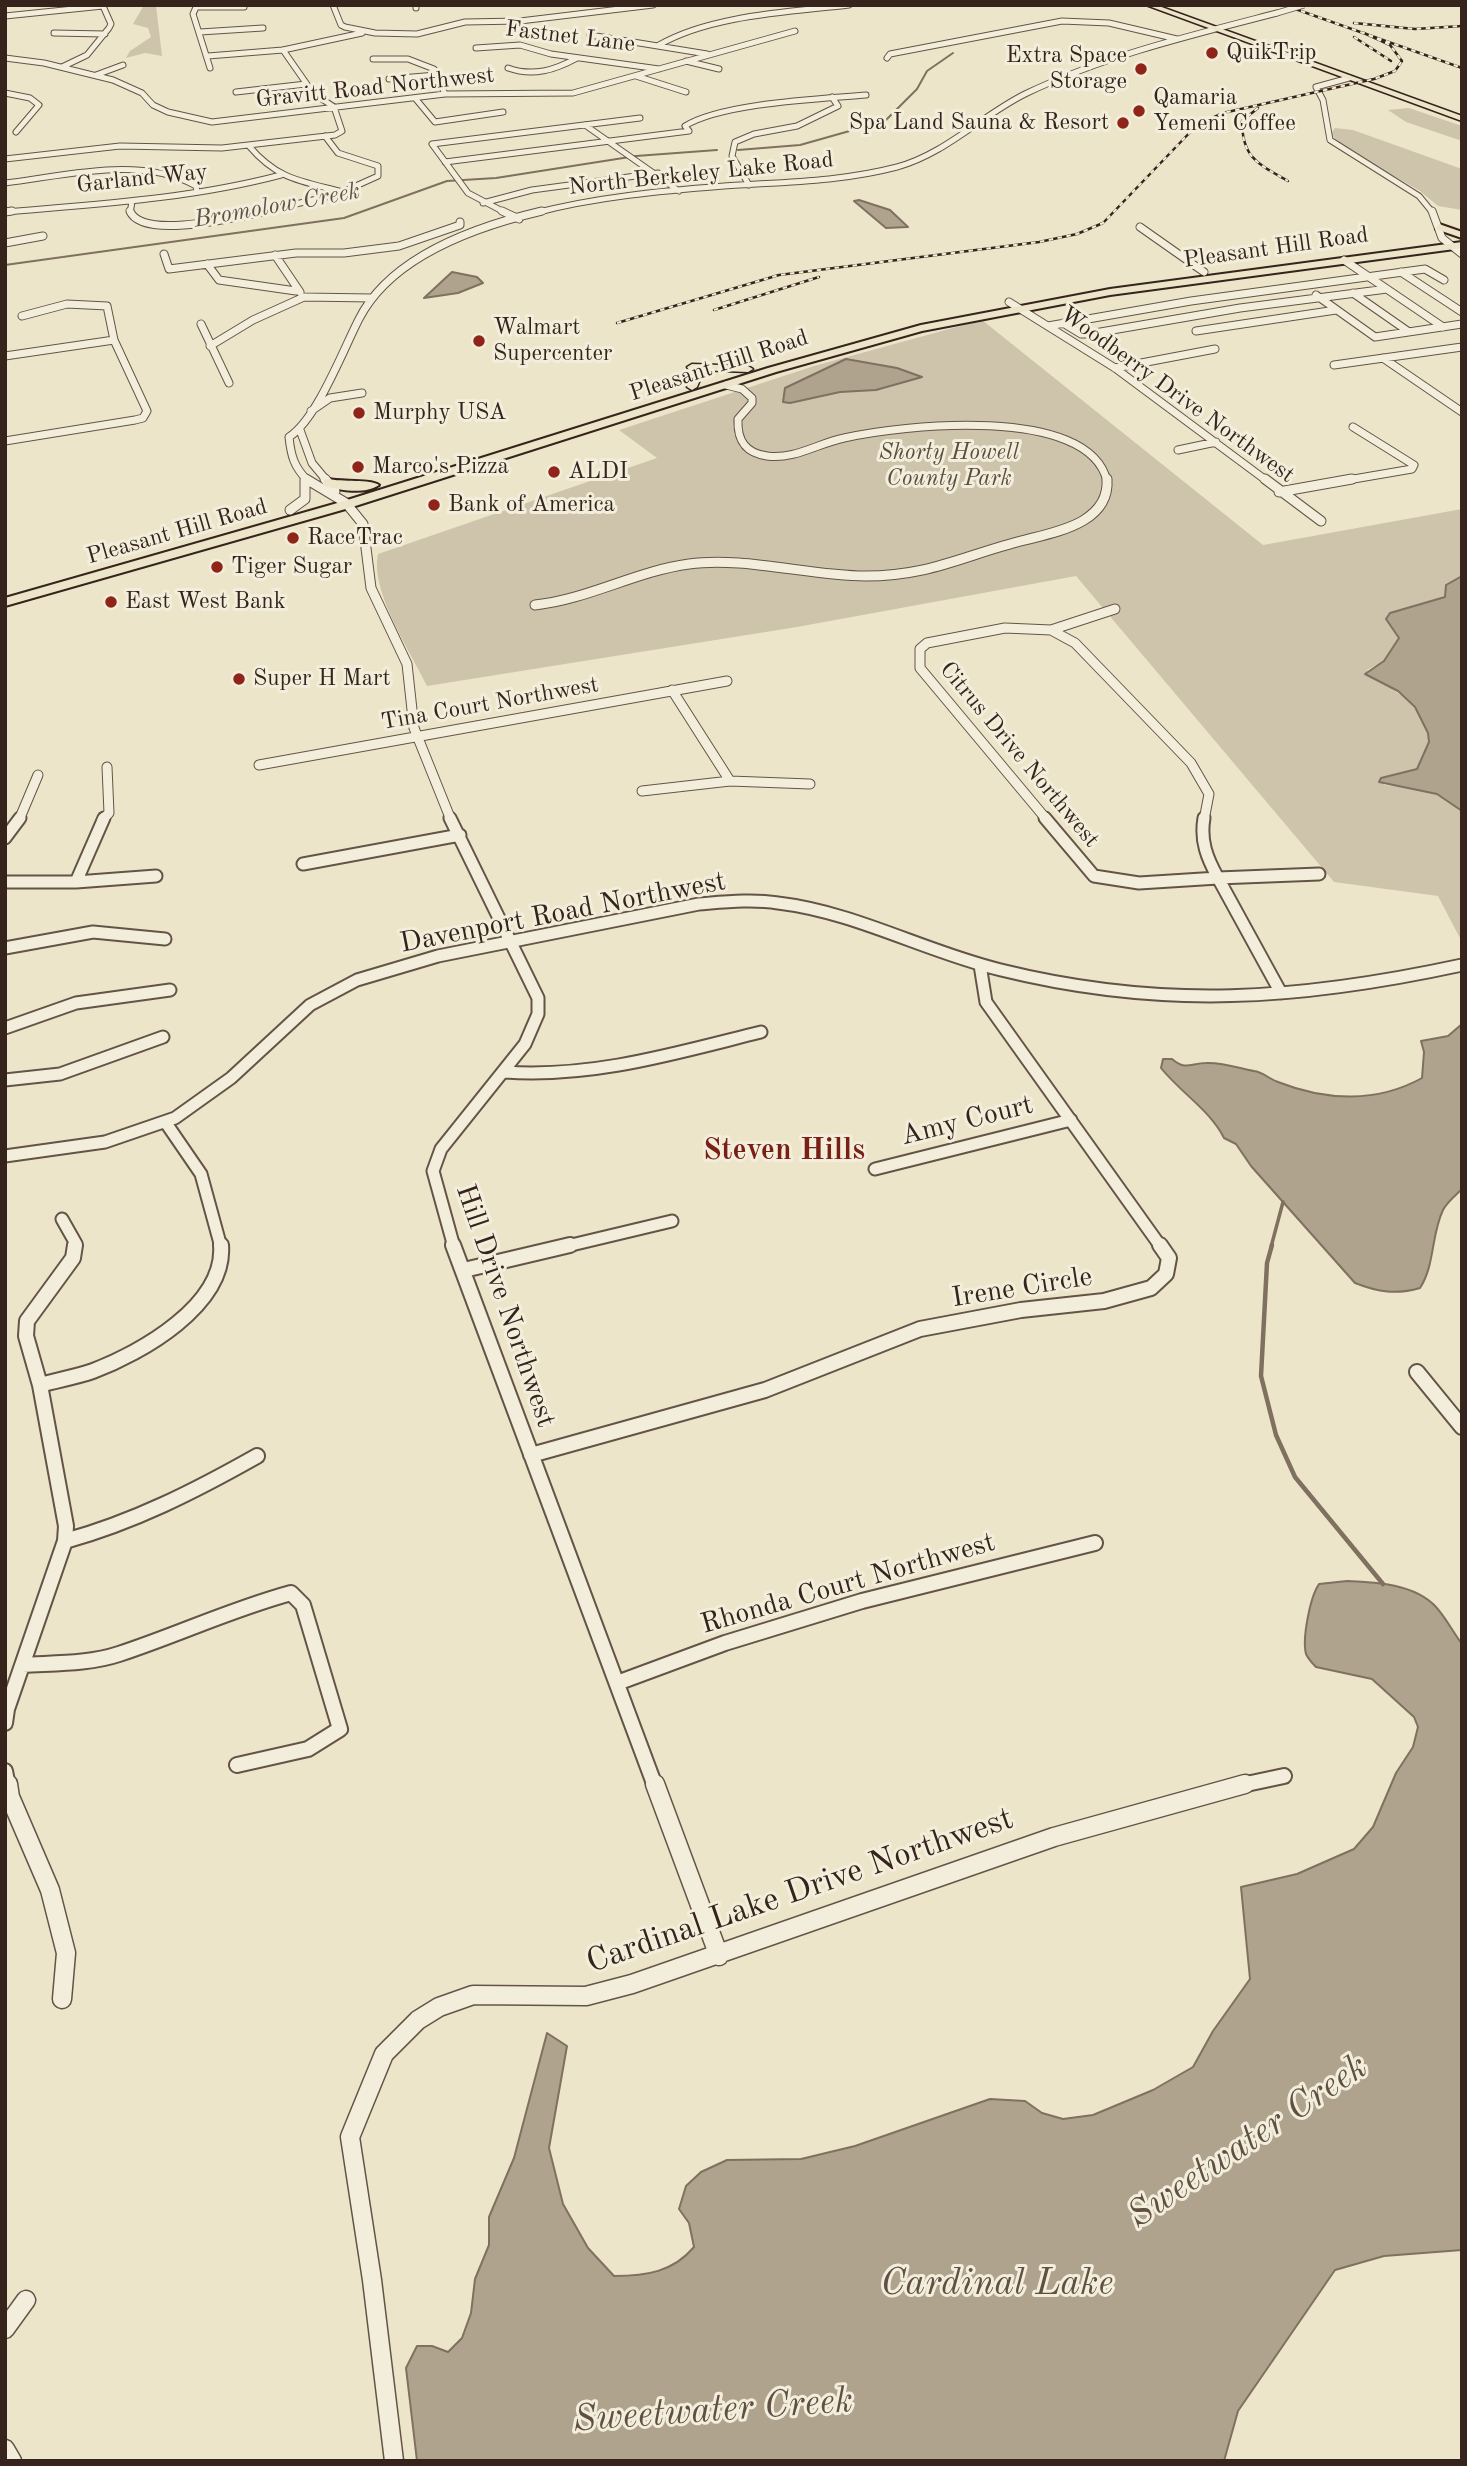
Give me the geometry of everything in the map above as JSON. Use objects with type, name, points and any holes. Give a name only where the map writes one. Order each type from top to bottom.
[{"type":"highway","points":[[1439,227],[1462,237]]},
{"type":"highway","name":"Pleasant Hill Road","points":[[5,602],[859,344],[1013,305],[1455,244],[1462,237]]},
{"type":"highway","name":"Pleasant Hill Road","points":[[5,592],[290,510],[340,501],[373,485],[912,321],[1204,272],[1455,244]]},
{"type":"highway","points":[[328,483],[346,487],[373,485]]},
{"type":"main road","points":[[1149,5],[1462,119]]},
{"type":"main road","points":[[1196,22],[1237,24],[1234,29],[1236,37]]},
{"type":"main road","points":[[692,387],[696,375],[692,367],[748,369]]},
{"type":"street","points":[[333,5],[341,25],[366,32],[417,34],[465,22],[520,21],[653,5]]},
{"type":"street","points":[[659,45],[692,32],[746,18],[849,5]]},
{"type":"street","name":"North Berkeley Lake Road","points":[[305,480],[288,449],[289,437],[300,430],[373,297],[427,255],[467,236],[519,219],[595,203],[679,191],[863,175],[915,161],[940,149],[988,115],[1022,96],[1178,40],[1304,5]]},
{"type":"street","points":[[5,16],[103,6],[111,24],[105,33],[87,55],[62,67]]},
{"type":"street","points":[[210,68],[193,14],[197,6],[244,7]]},
{"type":"street","points":[[887,58],[897,53],[1062,20],[1109,23],[1178,40]]},
{"type":"street","points":[[676,26],[692,32]]},
{"type":"street","points":[[200,32],[263,27]]},
{"type":"street","name":"Gravitt Road Northwest","points":[[5,58],[96,75],[128,85],[168,112],[202,121],[226,121],[445,94],[573,93],[795,31]]},
{"type":"street","points":[[208,56],[283,50],[366,32]]},
{"type":"street","points":[[54,33],[105,33]]},
{"type":"street","points":[[590,35],[707,54]]},
{"type":"street","points":[[1163,36],[1191,36]]},
{"type":"street","name":"Fastnet Lane","points":[[475,48],[506,44],[577,58],[634,63],[660,69]]},
{"type":"street","points":[[5,159],[120,146],[249,146],[325,136],[342,131],[334,107],[313,93],[283,50]]},
{"type":"street","points":[[373,58],[408,59],[434,69],[445,94]]},
{"type":"street","points":[[508,68],[520,72],[539,72],[558,68],[577,58]]},
{"type":"street","points":[[686,61],[719,69]]},
{"type":"street","points":[[96,75],[123,65]]},
{"type":"street","points":[[389,79],[436,75]]},
{"type":"street","points":[[635,76],[686,92]]},
{"type":"street","points":[[1349,78],[1316,88],[1326,101],[1326,133],[1330,140],[1419,196],[1435,215],[1439,227],[1462,254]]},
{"type":"street","points":[[236,92],[306,84]]},
{"type":"street","points":[[5,93],[30,98],[39,105],[16,132]]},
{"type":"street","points":[[573,93],[580,98]]},
{"type":"street","points":[[445,162],[689,131],[685,125],[698,118],[775,103],[866,95]]},
{"type":"street","points":[[749,185],[733,162],[731,147],[734,142],[758,133],[803,124],[838,106],[832,97]]},
{"type":"street","points":[[415,98],[435,122],[503,112]]},
{"type":"street","points":[[519,219],[483,203],[468,192],[432,144],[640,118]]},
{"type":"street","points":[[585,125],[602,141],[679,191]]},
{"type":"street","points":[[132,202],[130,214],[135,219],[163,226],[305,204],[371,182],[378,176],[378,166],[338,153],[325,136]]},
{"type":"street","points":[[249,146],[266,166],[281,175],[343,192]]},
{"type":"street","points":[[5,183],[142,172],[184,178],[196,187],[197,192]]},
{"type":"street","name":"Garland Way","points":[[5,212],[68,204],[132,202],[232,188],[281,175]]},
{"type":"street","points":[[663,179],[671,192]]},
{"type":"street","points":[[483,203],[535,190],[663,179]]},
{"type":"street","points":[[164,254],[169,269],[275,255],[344,253],[399,246],[450,230],[460,226],[460,222]]},
{"type":"street","points":[[1140,227],[1204,272]]},
{"type":"street","points":[[5,243],[43,236]]},
{"type":"street","points":[[275,255],[301,294]]},
{"type":"street","points":[[1344,260],[1443,327]]},
{"type":"street","points":[[208,264],[219,280],[320,297]]},
{"type":"street","points":[[1048,326],[1301,285],[1425,269],[1444,280]]},
{"type":"street","points":[[1401,272],[1462,312]]},
{"type":"street","points":[[1301,285],[1375,337],[1462,324]]},
{"type":"street","points":[[1063,323],[1081,334],[1089,334],[1178,318],[1387,289]]},
{"type":"street","points":[[1353,293],[1409,332]]},
{"type":"street","points":[[301,294],[373,297]]},
{"type":"street","points":[[295,302],[301,294]]},
{"type":"street","points":[[211,346],[253,320],[295,302],[332,295]]},
{"type":"street","points":[[5,441],[144,418],[147,411],[114,340],[107,306],[67,303],[22,316]]},
{"type":"street","name":"Woodberry Drive Northwest","points":[[1013,305],[1115,368],[1321,521]]},
{"type":"street","points":[[1196,331],[1336,310]]},
{"type":"street","points":[[1178,318],[1206,337]]},
{"type":"street","points":[[201,324],[229,383]]},
{"type":"street","points":[[5,356],[114,340]]},
{"type":"street","points":[[1334,365],[1462,347]]},
{"type":"street","points":[[1115,368],[1215,349]]},
{"type":"street","points":[[1383,358],[1462,412]]},
{"type":"street","points":[[310,412],[327,400],[362,393],[340,388],[335,383],[334,372]]},
{"type":"street","points":[[535,605],[567,601],[666,567],[692,563],[854,576],[936,570],[1075,525],[1101,503],[1108,487],[1104,471],[1083,449],[1048,434],[1008,426],[967,425],[871,433],[838,439],[792,456],[755,453],[742,445],[737,433],[738,419],[747,408],[743,400],[726,385]]},
{"type":"street","points":[[1279,492],[1412,469],[1414,465],[1353,427]]},
{"type":"street","points":[[300,430],[305,435],[308,457],[335,488],[340,501]]},
{"type":"street","points":[[1178,450],[1216,442]]},
{"type":"street","points":[[305,480],[340,501]]},
{"type":"street","points":[[290,510],[305,499],[305,480]]},
{"type":"street","name":"Hill Drive Northwest","points":[[340,501],[358,515],[363,524],[368,578],[407,666],[410,710],[417,737],[460,835],[538,998],[534,1029],[505,1072],[441,1149],[433,1171],[447,1228],[719,1956]]},
{"type":"street","points":[[1051,629],[1115,609]]},
{"type":"street","name":"Citrus Drive Northwest","points":[[1051,629],[1005,628],[927,643],[920,649],[920,668],[1094,876],[1115,883],[1216,877]]},
{"type":"street","points":[[1051,629],[1075,643],[1137,710],[1192,763],[1209,794],[1202,831],[1206,855],[1281,993]]},
{"type":"street","name":"Tina Court Northwest","points":[[259,765],[727,681]]},
{"type":"street","points":[[672,690],[730,781]]},
{"type":"street","points":[[76,883],[100,822],[109,813],[107,767]]},
{"type":"street","points":[[5,838],[18,823],[38,775]]},
{"type":"street","points":[[642,791],[730,781],[810,784]]},
{"type":"street","points":[[303,864],[460,835]]},
{"type":"street","points":[[1216,877],[1318,874]]},
{"type":"street","points":[[5,882],[76,883],[156,876]]},
{"type":"street","name":"Davenport Road Northwest","points":[[5,1156],[98,1143],[166,1123],[251,1060],[297,1017],[329,993],[366,977],[511,942],[700,904],[755,900],[833,912],[932,950],[980,965],[1067,983],[1172,997],[1281,993],[1392,981],[1462,965]]},
{"type":"street","points":[[5,948],[93,932],[165,939]]},
{"type":"street","name":"Irene Circle","points":[[531,1455],[765,1390],[920,1329],[1021,1310],[1104,1301],[1151,1288],[1166,1274],[1169,1258],[986,1002],[980,965]]},
{"type":"street","points":[[5,1028],[76,1003],[170,990]]},
{"type":"street","points":[[505,1072],[542,1077],[587,1071],[761,1032]]},
{"type":"street","points":[[5,1080],[60,1074],[163,1037]]},
{"type":"street","name":"Amy Court","points":[[875,1169],[1071,1121]]},
{"type":"street","points":[[40,1385],[100,1368],[164,1332],[206,1297],[221,1265],[222,1242],[206,1183],[194,1156],[166,1123]]},
{"type":"street","points":[[5,1723],[6,1709],[65,1541],[66,1526],[40,1385],[26,1336],[27,1321],[73,1258],[75,1242],[62,1219]]},
{"type":"street","points":[[464,1270],[672,1221]]},
{"type":"street","points":[[1417,1372],[1459,1419]]},
{"type":"street","points":[[65,1541],[118,1526],[202,1487],[257,1456]]},
{"type":"street","name":"Rhonda Court Northwest","points":[[617,1683],[725,1643],[862,1601],[1095,1543]]},
{"type":"street","points":[[23,1665],[85,1661],[117,1655],[249,1604],[291,1593],[303,1605],[340,1729],[308,1749],[237,1765]]},
{"type":"street","points":[[5,1770],[10,1797],[50,1890],[66,1953],[62,1999]]},
{"type":"street","name":"Cardinal Lake Drive Northwest","points":[[394,2461],[372,2280],[350,2137],[384,2053],[418,2020],[439,2007],[473,1995],[586,1996],[719,1956],[1044,1840],[1218,1790],[1284,1776]]},
{"type":"street","points":[[5,2329],[26,2300]]},
{"type":"street","points":[[5,2449],[12,2461]]},
{"type":"green space","points":[[144,5],[156,5],[162,56],[145,53],[126,58],[130,51],[151,37],[148,28],[133,24]]},
{"type":"green space","points":[[1409,108],[1462,126],[1462,141],[1406,122],[1388,110]]},
{"type":"green space","points":[[1335,128],[1353,130],[1462,169],[1462,210],[1438,206],[1420,191],[1342,146],[1331,134]]},
{"type":"green space","name":"Shorty Howell County Park","points":[[982,320],[1263,545],[1462,509],[1462,576],[1446,585],[1446,597],[1386,619],[1399,638],[1384,661],[1367,670],[1418,711],[1429,732],[1428,743],[1417,769],[1381,778],[1384,785],[1435,794],[1462,811],[1462,942],[1438,896],[1334,882],[1076,576],[797,627],[427,686],[386,604],[377,569],[378,554],[657,458],[619,430],[814,366]]},
{"type":"water","points":[[859,200],[890,210],[908,227],[886,228],[854,201]]},
{"type":"water","points":[[452,272],[477,277],[483,283],[458,293],[424,298]]},
{"type":"water","points":[[846,359],[897,368],[922,377],[876,390],[840,392],[790,403],[783,402],[785,388]]},
{"type":"water","points":[[1462,576],[1462,811],[1437,794],[1379,782],[1381,778],[1417,769],[1429,742],[1428,733],[1415,707],[1398,691],[1365,674],[1384,661],[1399,638],[1386,619],[1390,613],[1445,597],[1446,585]]},
{"type":"water","points":[[1462,1024],[1462,1189],[1443,1210],[1428,1270],[1420,1288],[1403,1291],[1371,1289],[1355,1283],[1251,1166],[1236,1144],[1224,1138],[1203,1110],[1161,1068],[1163,1059],[1172,1059],[1185,1066],[1218,1063],[1257,1072],[1278,1082],[1314,1093],[1351,1097],[1369,1095],[1387,1092],[1422,1078],[1424,1052],[1421,1041],[1448,1036]]},
{"type":"water","name":"Cardinal Lake","points":[[1347,1581],[1394,1586],[1417,1593],[1436,1607],[1462,1644],[1462,2250],[1384,2256],[1335,2270],[1238,2411],[1224,2461],[417,2461],[406,2368],[417,2346],[432,2346],[448,2352],[462,2338],[471,2313],[475,2279],[489,2245],[489,2217],[514,2158],[547,2033],[567,2046],[549,2148],[563,2204],[588,2248],[614,2276],[658,2271],[677,2262],[694,2247],[689,2223],[679,2209],[686,2186],[701,2172],[727,2160],[801,2159],[855,2146],[990,2099],[1025,2101],[1042,2113],[1063,2119],[1093,2115],[1153,2090],[1193,2067],[1213,2031],[1250,1979],[1241,1887],[1297,1874],[1354,1849],[1373,1827],[1396,1773],[1413,1747],[1418,1727],[1414,1717],[1372,1679],[1316,1667],[1306,1654],[1308,1618],[1319,1584]]},
{"type":"waterway","name":"Bromolow Creek","points":[[738,150],[800,145],[885,121],[917,89],[927,71],[953,53]]},
{"type":"waterway","name":"Bromolow Creek","points":[[5,265],[344,218],[447,181],[496,178],[636,156],[717,150]]},
{"type":"waterway","points":[[1271,1247],[1283,1202]]},
{"type":"waterway","points":[[1272,1245],[1267,1263],[1261,1376],[1276,1435],[1295,1477],[1383,1584]]},
{"type":"railway","points":[[1284,5],[1367,34]]},
{"type":"railway","points":[[1354,23],[1415,29],[1462,26]]},
{"type":"railway","points":[[617,323],[779,275],[1039,242],[1077,234],[1103,223],[1197,125],[1223,113],[1374,79],[1395,71],[1402,61],[1390,45],[1367,34]]},
{"type":"railway","points":[[1367,34],[1462,68]]},
{"type":"railway","points":[[1354,37],[1391,61]]},
{"type":"railway","points":[[1258,108],[1242,121],[1245,144],[1260,164],[1288,181]]},
{"type":"railway","points":[[714,310],[819,277]]},
{"type":"place","name":"QuikTrip","points":[[1212,53]]},
{"type":"place","name":"Extra Space Storage","points":[[1141,69]]},
{"type":"place","name":"Qamaria Yemeni Coffee","points":[[1139,111]]},
{"type":"place","name":"Spa Land Sauna & Resort","points":[[1123,123]]},
{"type":"place","name":"Walmart Supercenter","points":[[479,341]]},
{"type":"place","name":"Murphy USA","points":[[359,413]]},
{"type":"place","name":"Marco's Pizza","points":[[358,467]]},
{"type":"place","name":"ALDI","points":[[554,472]]},
{"type":"place","name":"Bank of America","points":[[434,505]]},
{"type":"place","name":"RaceTrac","points":[[293,538]]},
{"type":"place","name":"Tiger Sugar","points":[[217,567]]},
{"type":"place","name":"East West Bank","points":[[111,602]]},
{"type":"place","name":"Super H Mart","points":[[239,679]]},
{"type":"district","name":"Steven Hills","points":[[784,1151]]},
{"type":"water label","name":"Sweetwater Creek","points":[[1248,2142]]},
{"type":"water label","name":"Sweetwater Creek","points":[[713,2411]]}]
